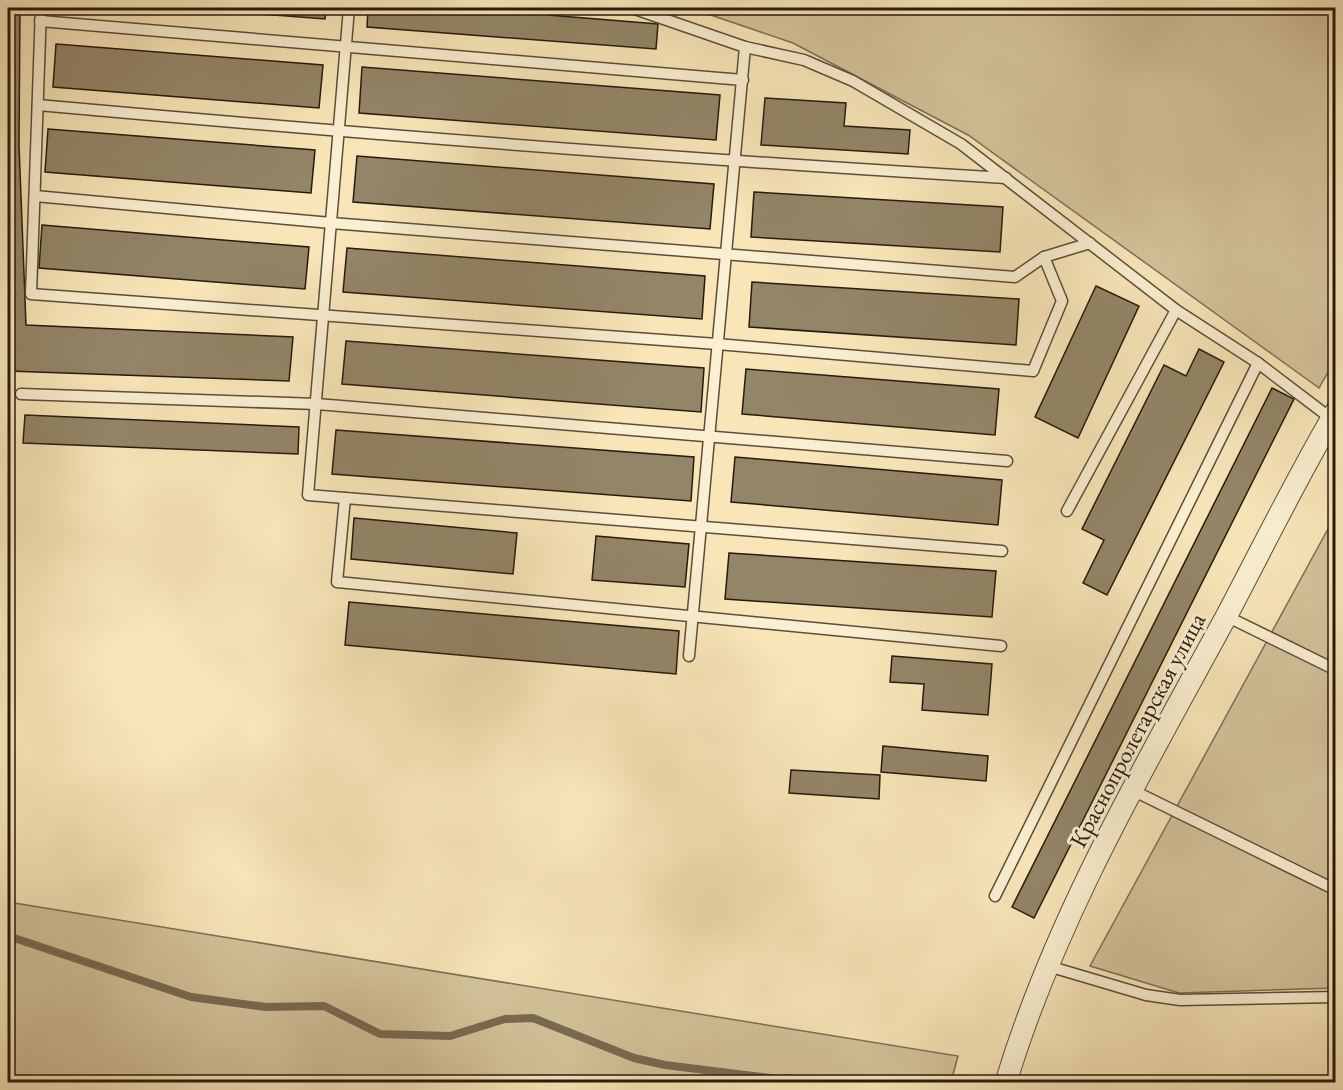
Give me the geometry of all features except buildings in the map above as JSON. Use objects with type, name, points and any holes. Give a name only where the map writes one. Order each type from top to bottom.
[{"type":"street","name":"Краснопролетарская улица","points":[[1006,1083],[1020,1037],[1048,966],[1132,790],[1334,417]]},
{"type":"lane","points":[[41,8],[31,294],[717,344],[1033,371],[1062,301],[1044,257]]},
{"type":"lane","points":[[349,8],[308,495],[1002,550]]},
{"type":"lane","points":[[632,8],[745,47],[804,60],[853,81],[961,144],[1176,310],[1258,363],[1334,417]]},
{"type":"lane","points":[[40,21],[743,80]]},
{"type":"lane","points":[[689,656],[745,47]]},
{"type":"lane","points":[[38,105],[339,132],[734,162],[1006,178]]},
{"type":"lane","points":[[35,196],[332,223],[1015,277],[1044,257],[1090,243]]},
{"type":"lane","points":[[1067,511],[1176,310]]},
{"type":"lane","points":[[995,896],[1258,363]]},
{"type":"lane","points":[[21,394],[317,404],[1007,461]]},
{"type":"lane","points":[[345,498],[337,582],[1000,646]]},
{"type":"lane","points":[[1226,616],[1335,670]]},
{"type":"lane","points":[[1132,790],[1335,890]]},
{"type":"lane","points":[[1048,966],[1146,995],[1180,1000],[1335,997]]},
{"type":"shaded area","points":[[690,8],[1335,8],[1336,358],[1319,388],[968,135],[793,43]]},
{"type":"shaded area","points":[[1335,516],[1335,988],[1179,993],[1090,966]]},
{"type":"shaded area","points":[[8,902],[958,1056],[951,1082],[8,1082]]},
{"type":"waterway","points":[[8,936],[191,997],[266,1007],[324,1006],[380,1034],[450,1036],[505,1019],[533,1018],[634,1058],[665,1065],[779,1079],[789,1078],[800,1082]]}]
